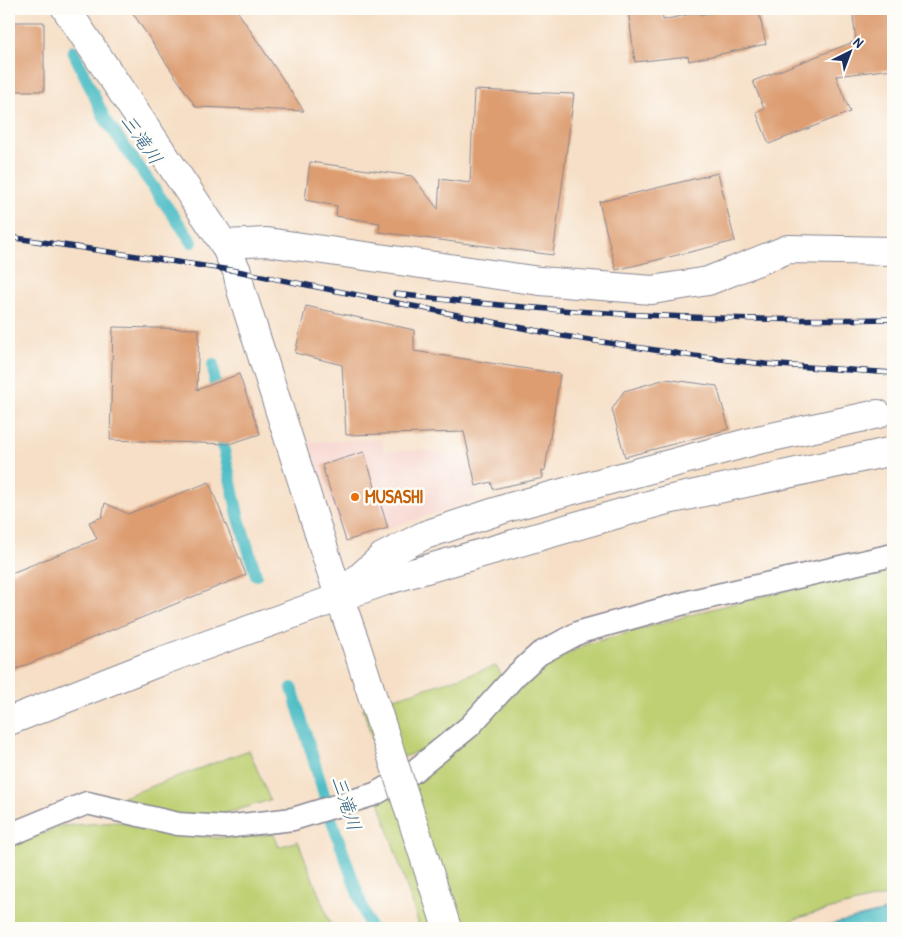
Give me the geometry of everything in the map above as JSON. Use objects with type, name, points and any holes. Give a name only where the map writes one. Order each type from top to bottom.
[{"type":"street","points":[[79,16],[224,244],[237,271],[241,290],[285,431],[447,928]]},
{"type":"street","points":[[224,244],[267,242],[540,281],[652,290],[708,281],[788,249],[893,251]]},
{"type":"street","points":[[339,596],[382,557],[425,535],[510,507],[749,442],[878,414]]},
{"type":"street","points":[[9,721],[159,662],[292,616],[339,596],[663,501],[893,451]]},
{"type":"lane","points":[[9,835],[87,803],[188,825],[225,827],[293,819],[375,794],[413,772],[470,726],[515,676],[539,654],[580,632],[692,601],[893,555]]},
{"type":"shaded area","points":[[381,439],[384,451],[425,450],[467,457],[476,500],[352,540],[342,535],[309,442]]},
{"type":"green space","points":[[893,565],[893,894],[811,914],[767,928],[420,928],[378,798],[508,699],[541,667],[587,644],[719,607]]},
{"type":"green space","points":[[496,666],[502,675],[471,714],[432,746],[380,766],[363,708]]},
{"type":"green space","points":[[249,750],[270,800],[224,814],[179,816],[125,805],[123,797]]},
{"type":"green space","points":[[118,822],[217,838],[274,834],[279,847],[298,841],[332,928],[9,928],[9,847],[61,826]]},
{"type":"water","points":[[893,909],[893,928],[815,928]]},
{"type":"building","points":[[130,9],[236,9],[304,111],[196,107]]},
{"type":"building","points":[[628,9],[662,9],[663,20],[700,12],[701,15],[728,9],[758,9],[766,44],[689,61],[688,56],[635,62]]},
{"type":"building","points":[[852,9],[893,9],[893,69],[836,76],[850,112],[769,144],[756,112],[764,109],[753,81],[856,41]]},
{"type":"building","points":[[9,22],[44,22],[44,91],[11,91]]},
{"type":"building","points":[[474,90],[574,94],[553,255],[379,232],[380,223],[336,216],[337,206],[305,200],[310,162],[412,176],[438,209],[440,179],[470,183]]},
{"type":"building","points":[[718,173],[735,241],[616,270],[599,202]]},
{"type":"building","points":[[306,306],[414,330],[414,351],[560,374],[545,470],[542,471],[543,478],[493,489],[491,482],[476,486],[464,432],[346,435],[342,365],[295,353]]},
{"type":"building","points":[[113,327],[199,329],[197,390],[239,374],[260,434],[229,444],[110,440]]},
{"type":"building","points":[[666,379],[717,386],[729,429],[625,457],[612,409],[624,391]]},
{"type":"building","points":[[364,452],[388,528],[346,541],[322,465]]},
{"type":"building","points":[[209,482],[246,575],[9,672],[9,574],[97,539],[89,522],[102,517],[105,503],[128,514]]},
{"type":"waterway","name":"三滝川","points":[[73,51],[105,119],[192,242]]},
{"type":"waterway","name":"三滝川","points":[[213,364],[216,399]]},
{"type":"waterway","name":"三滝川","points":[[219,427],[238,515],[256,575]]},
{"type":"waterway","name":"三滝川","points":[[292,688],[332,821],[370,928]]},
{"type":"railway","points":[[9,237],[237,271],[563,336],[694,356],[765,364],[893,373]]},
{"type":"railway","points":[[395,294],[519,307],[644,315],[830,320],[893,319]]},
{"type":"place","name":"MUSASHI","points":[[355,497]]}]
